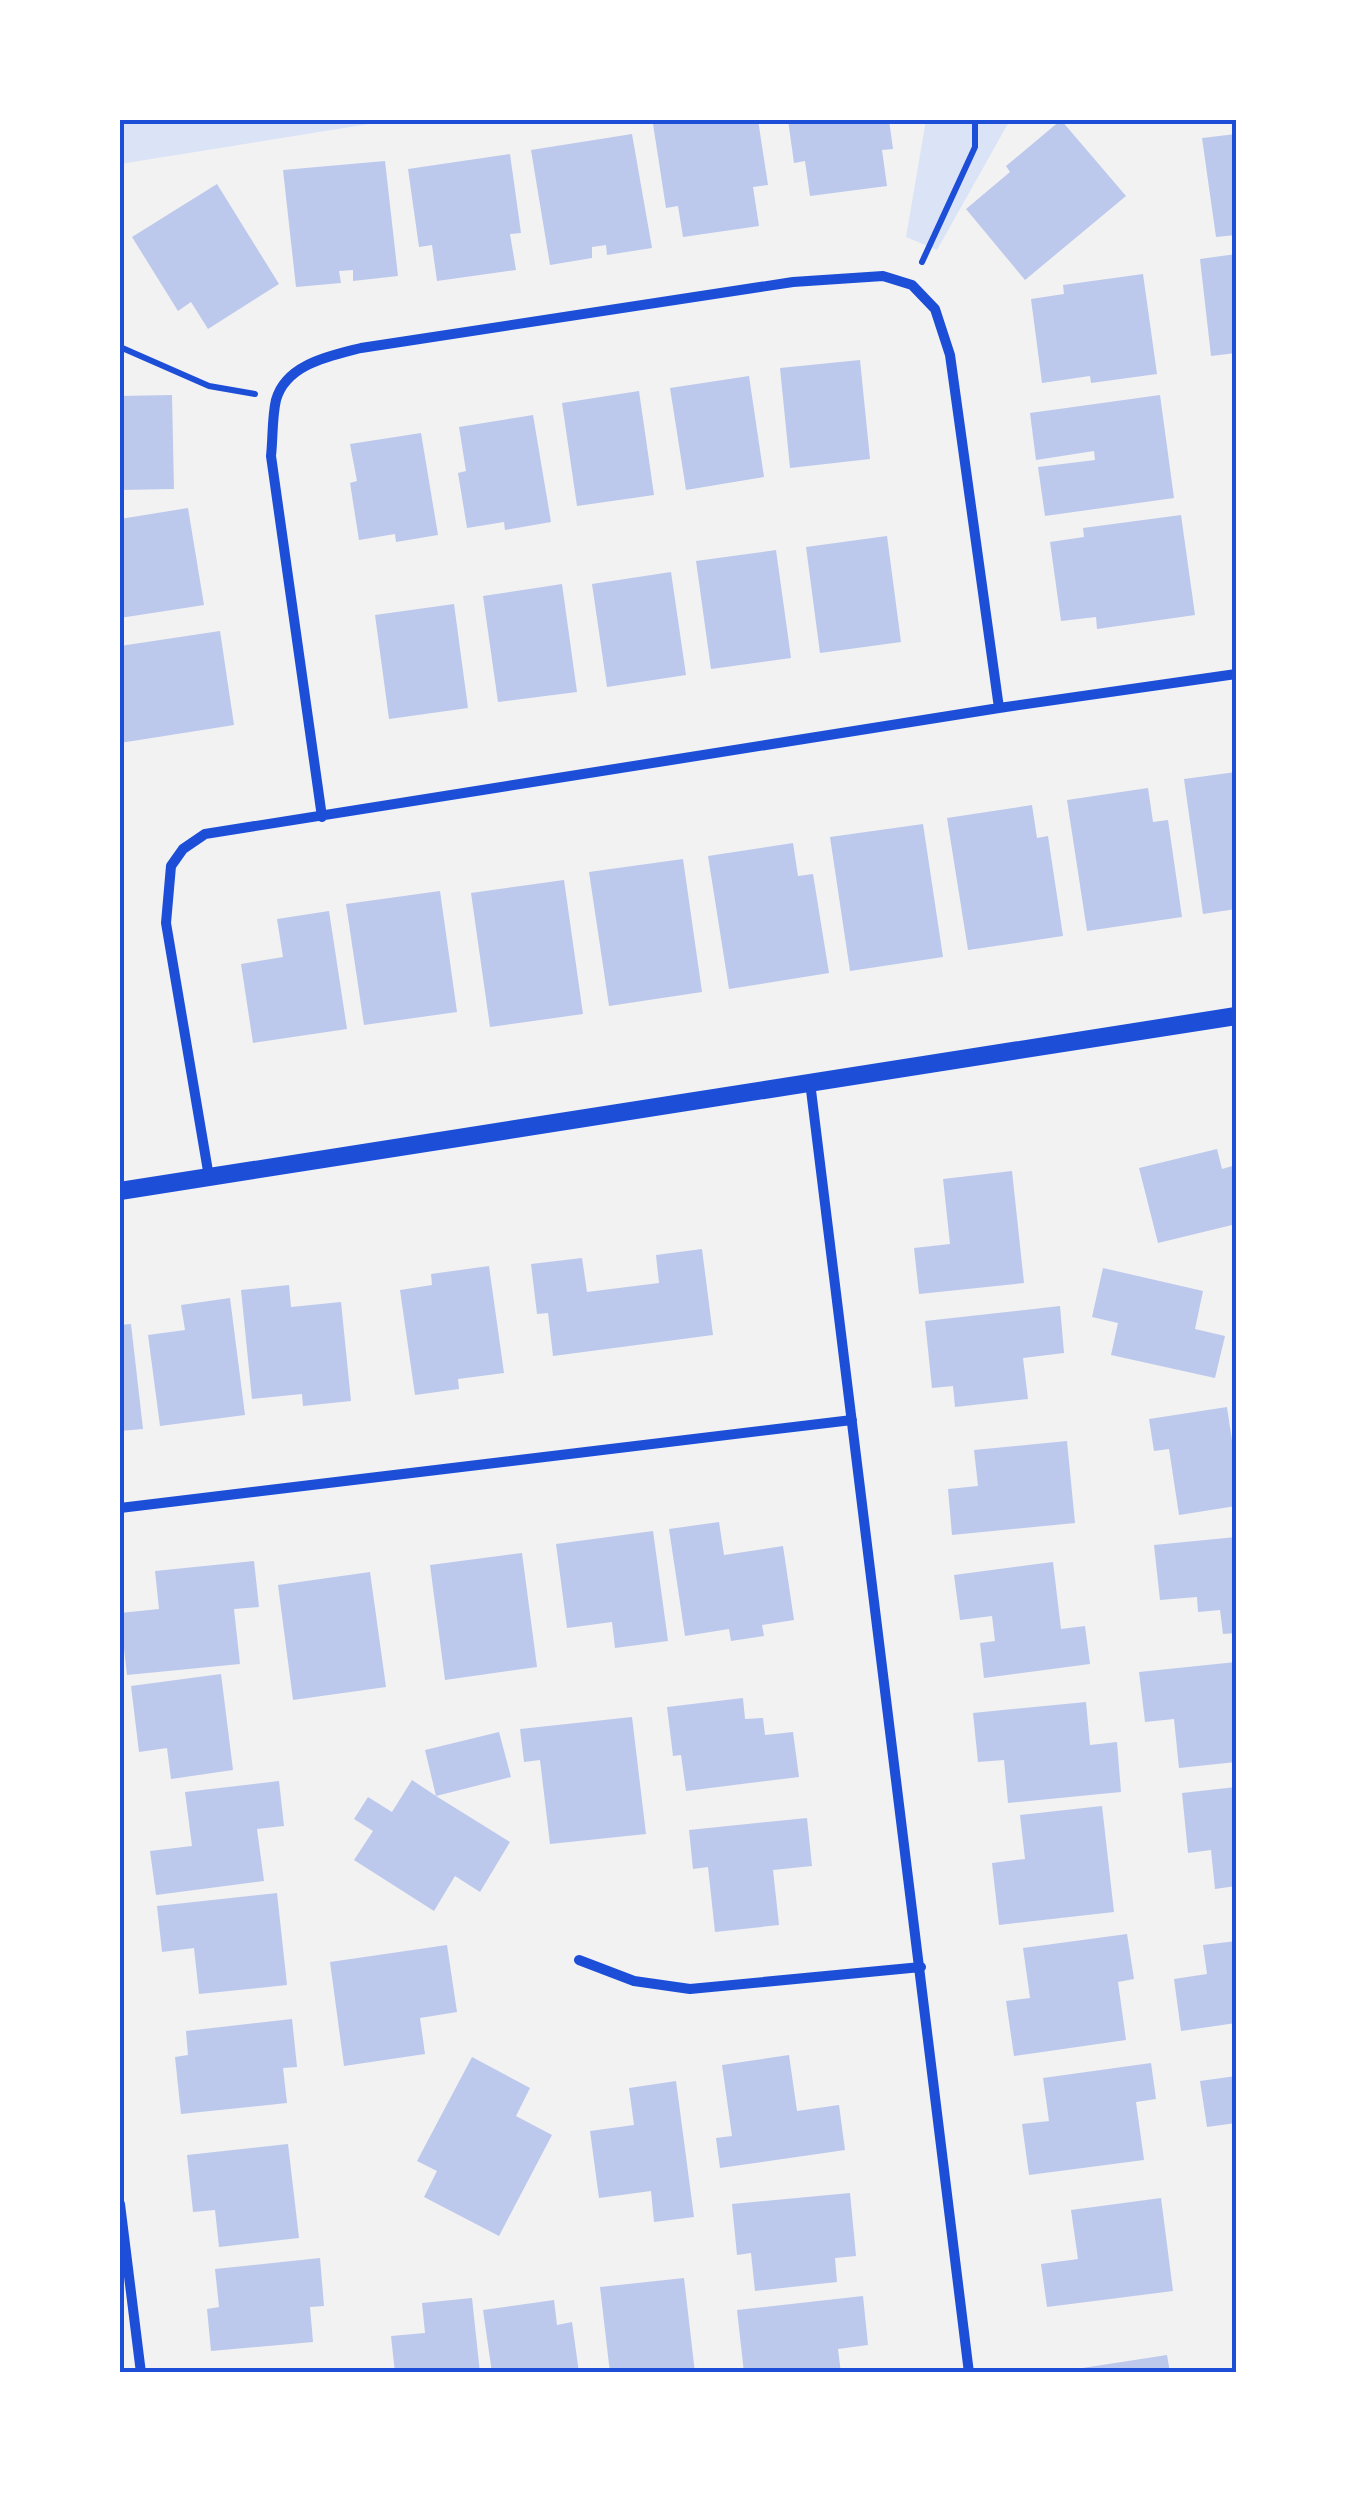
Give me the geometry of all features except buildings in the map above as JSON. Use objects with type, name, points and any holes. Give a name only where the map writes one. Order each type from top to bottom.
[{"type":"street","points":[[322,817],[271,456],[276,397],[295,371],[361,348],[793,282],[883,276],[912,284],[935,309],[950,355],[999,708]]},
{"type":"street","points":[[209,1177],[166,923],[171,866],[182,849],[205,834],[1236,674]]},
{"type":"street","points":[[120,1191],[1236,1016]]},
{"type":"street","points":[[810,1082],[969,2373]]},
{"type":"street","points":[[120,1508],[852,1420]]},
{"type":"street","points":[[579,1960],[634,1980],[690,1990],[922,1967]]},
{"type":"street","points":[[120,2204],[141,2373]]},
{"type":"path","points":[[912,284],[975,147],[974,120]]},
{"type":"path","points":[[120,346],[209,386],[276,397]]},
{"type":"shaded area","points":[[120,120],[394,120],[120,164]]},
{"type":"shaded area","points":[[926,120],[1010,120],[937,250],[906,237]]}]
